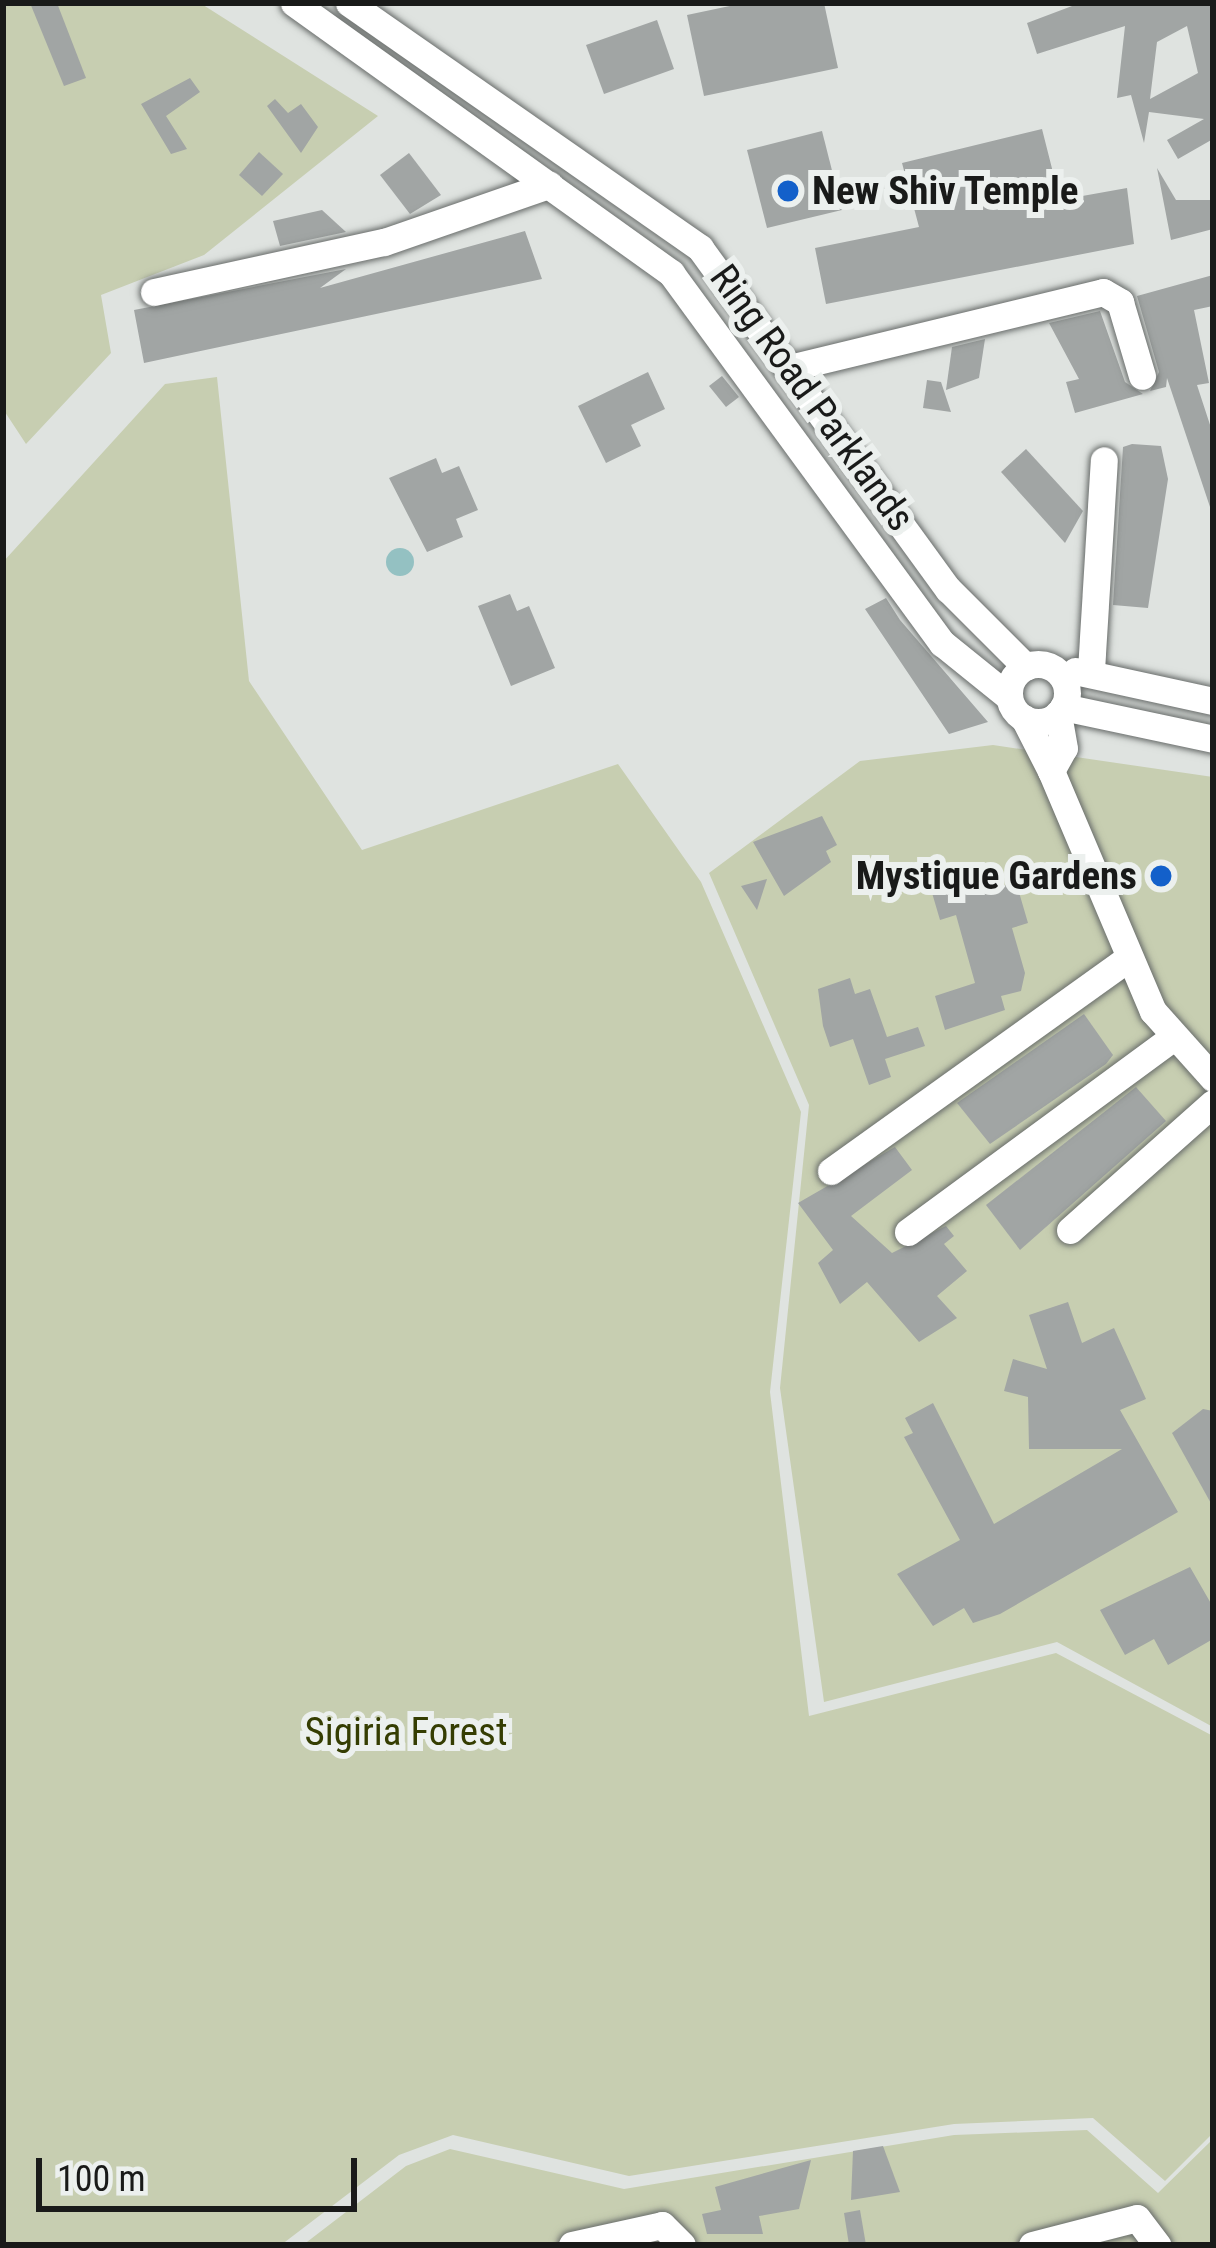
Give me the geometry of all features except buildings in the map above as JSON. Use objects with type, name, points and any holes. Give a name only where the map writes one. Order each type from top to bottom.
[{"type":"street","name":"Ring Road Parklands","points":[[294,3],[671,273],[782,418],[942,643],[1017,708]]},
{"type":"street","name":"Ring Road Parklands","points":[[349,3],[675,226],[789,368],[948,589],[1026,667]]},
{"type":"street","points":[[154,292],[384,242],[549,185]]},
{"type":"street","points":[[789,368],[1103,292],[1120,302],[1142,376]]},
{"type":"street","points":[[782,418],[810,397]]},
{"type":"street","points":[[1091,670],[1104,460]]},
{"type":"street","points":[[1213,701],[1091,670],[1059,674],[1026,667],[1017,708],[1051,771],[1127,959],[1172,1039],[1213,1078]]},
{"type":"street","points":[[1051,771],[1064,748],[1059,674]]},
{"type":"street","points":[[1017,708],[1060,711],[1213,739]]},
{"type":"street","points":[[831,1171],[1127,959]]},
{"type":"street","points":[[908,1232],[1172,1039]]},
{"type":"street","points":[[1070,1230],[1213,1103]]},
{"type":"street","points":[[1032,2245],[1137,2218],[1157,2245]]},
{"type":"street","points":[[572,2245],[662,2225],[682,2245]]},
{"type":"green space","points":[[3,3],[200,3],[378,116],[204,255],[101,295],[111,353],[26,444],[3,409]]},
{"type":"green space","name":"Sigiria Forest","points":[[217,377],[249,681],[362,850],[618,764],[701,882],[801,1112],[770,1392],[809,1716],[1056,1653],[1213,1736],[1213,2133],[1165,2181],[1093,2118],[954,2124],[629,2176],[453,2135],[399,2155],[281,2245],[3,2245],[3,562],[165,384]]},
{"type":"green space","points":[[993,745],[1213,777],[1213,1727],[1057,1642],[824,1702],[780,1388],[809,1105],[709,873],[860,761]]},
{"type":"green space","points":[[1087,2130],[1158,2193],[1213,2139],[1213,2245],[303,2245],[406,2166],[450,2149],[624,2189],[954,2135]]},
{"type":"water","points":[[400,548],[410,552],[414,562],[410,572],[400,576],[390,572],[386,562],[390,552]]},
{"type":"place","name":"New Shiv Temple","points":[[788,191]]},
{"type":"place","name":"Mystique Gardens","points":[[1161,876]]}]
